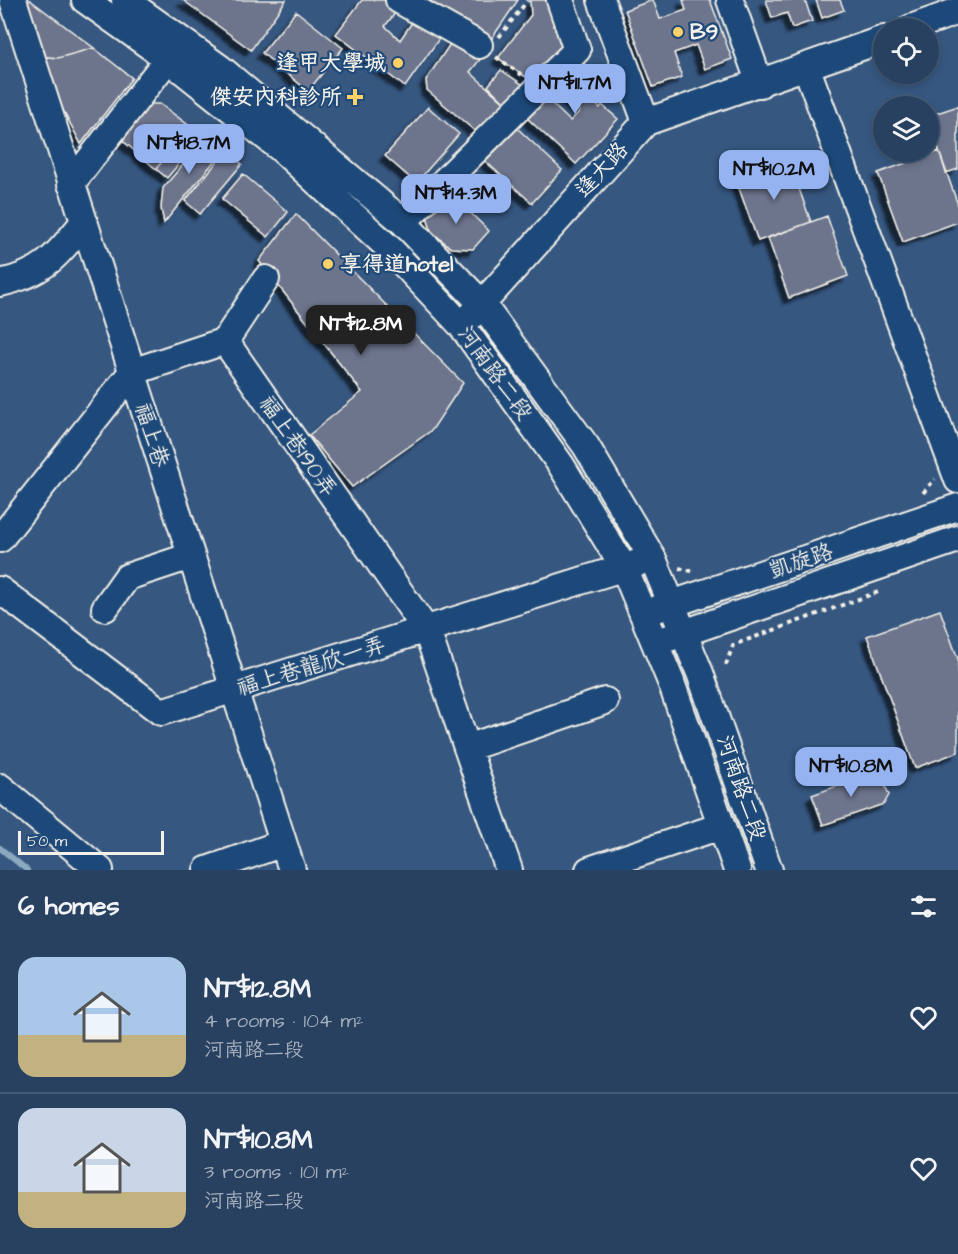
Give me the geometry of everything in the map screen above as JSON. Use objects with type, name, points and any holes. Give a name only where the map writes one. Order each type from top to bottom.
[{"type":"street","name":"福上巷","points":[[13,0],[292,870]]},
{"type":"street","name":"河南路二段","points":[[85,0],[175,50],[220,68],[403,222],[482,304],[586,446],[653,559],[700,673],[769,870]]},
{"type":"street","name":"河南路二段","points":[[125,0],[175,50],[390,249],[462,326],[561,465],[624,568],[645,613],[737,870]]},
{"type":"street","points":[[399,0],[483,48]]},
{"type":"street","points":[[403,222],[577,50],[560,0]]},
{"type":"street","points":[[601,0],[646,122]]},
{"type":"street","points":[[730,0],[760,84]]},
{"type":"street","points":[[939,18],[958,11]]},
{"type":"street","name":"逢大路","points":[[462,326],[646,122],[873,43]]},
{"type":"street","points":[[71,184],[175,50]]},
{"type":"street","points":[[806,66],[947,478]]},
{"type":"street","points":[[0,283],[24,278],[55,257],[83,223]]},
{"type":"street","points":[[0,539],[132,372],[225,341],[266,279]]},
{"type":"street","name":"福上巷190弄","points":[[225,341],[427,631],[509,870]]},
{"type":"street","name":"凱旋路","points":[[645,613],[958,507]]},
{"type":"street","name":"凱旋路","points":[[656,643],[958,539]]},
{"type":"street","points":[[105,608],[127,577],[191,556]]},
{"type":"street","name":"福上巷龍欣一弄","points":[[0,590],[161,712],[653,559]]},
{"type":"street","points":[[467,748],[605,701]]},
{"type":"street","points":[[0,787],[100,870]]},
{"type":"street","points":[[589,870],[721,826]]},
{"type":"street","points":[[207,870],[283,843]]},
{"type":"path","points":[[524,76],[483,48],[528,0]]},
{"type":"path","points":[[916,496],[947,478]]},
{"type":"path","points":[[678,567],[703,573]]},
{"type":"path","points":[[726,665],[733,645],[886,589]]},
{"type":"building","points":[[22,0],[30,0],[94,48],[58,58],[40,56]]},
{"type":"building","points":[[183,0],[286,0],[251,50]]},
{"type":"building","name":"逢甲大學城","points":[[362,0],[389,0],[400,7],[385,26],[400,40],[415,18],[441,36],[405,87],[336,34]]},
{"type":"building","name":"逢甲大學城","points":[[424,0],[518,0],[490,41]]},
{"type":"building","points":[[530,0],[565,0],[575,33],[532,81],[498,58],[531,15]]},
{"type":"building","name":"B9","points":[[653,0],[660,19],[686,10],[683,0],[710,0],[732,59],[705,69],[696,45],[674,53],[682,77],[653,87],[625,10]]},
{"type":"building","points":[[766,0],[805,0],[812,21],[792,28],[787,13],[772,18]]},
{"type":"building","points":[[816,0],[840,0],[844,10],[822,18]]},
{"type":"building","points":[[296,11],[343,48],[308,91],[262,53]]},
{"type":"building","name":"逢甲大學城","points":[[454,38],[482,57],[470,72],[509,107],[483,138],[427,90],[426,80]]},
{"type":"building","points":[[94,48],[132,78],[81,144],[60,104],[40,56],[58,58]]},
{"type":"building","points":[[581,61],[605,83],[590,99],[600,108],[602,105],[618,119],[576,164],[526,117],[545,97],[570,121],[580,111],[555,87]]},
{"type":"building","points":[[501,70],[526,87],[509,107],[488,86]]},
{"type":"building","points":[[145,104],[160,104],[191,127],[156,169],[116,135]]},
{"type":"building","points":[[958,106],[958,169],[946,173],[939,151],[939,112]]},
{"type":"building","points":[[428,107],[459,134],[416,183],[385,156]]},
{"type":"building","points":[[191,127],[202,136],[167,178],[156,169]]},
{"type":"building","points":[[516,127],[562,170],[532,203],[485,161]]},
{"type":"building","points":[[209,134],[225,148],[164,223],[161,208],[163,188]]},
{"type":"building","points":[[226,151],[242,164],[200,214],[185,201]]},
{"type":"building","points":[[939,151],[958,205],[958,222],[903,242],[878,173],[908,162],[939,162]]},
{"type":"building","points":[[789,161],[811,222],[758,241],[736,180]]},
{"type":"building","points":[[243,174],[288,212],[268,237],[222,199]]},
{"type":"building","points":[[451,194],[489,231],[473,249],[451,248],[431,231],[427,215]]},
{"type":"building","points":[[296,214],[463,383],[432,430],[352,487],[309,435],[362,392],[259,261]]},
{"type":"building","points":[[827,216],[848,276],[789,298],[768,238]]},
{"type":"building","points":[[940,610],[958,659],[958,752],[915,768],[867,636]]},
{"type":"building","points":[[874,773],[882,777],[889,795],[884,804],[823,825],[812,795]]},
{"type":"waterway","points":[[0,848],[27,870]]},
{"type":"place","name":"B9","points":[[678,32]]},
{"type":"place","name":"逢甲大學城","points":[[398,63]]},
{"type":"place","name":"傑安內科診所","points":[[355,97]]},
{"type":"place","name":"享得道hotel","points":[[328,264]]}]
